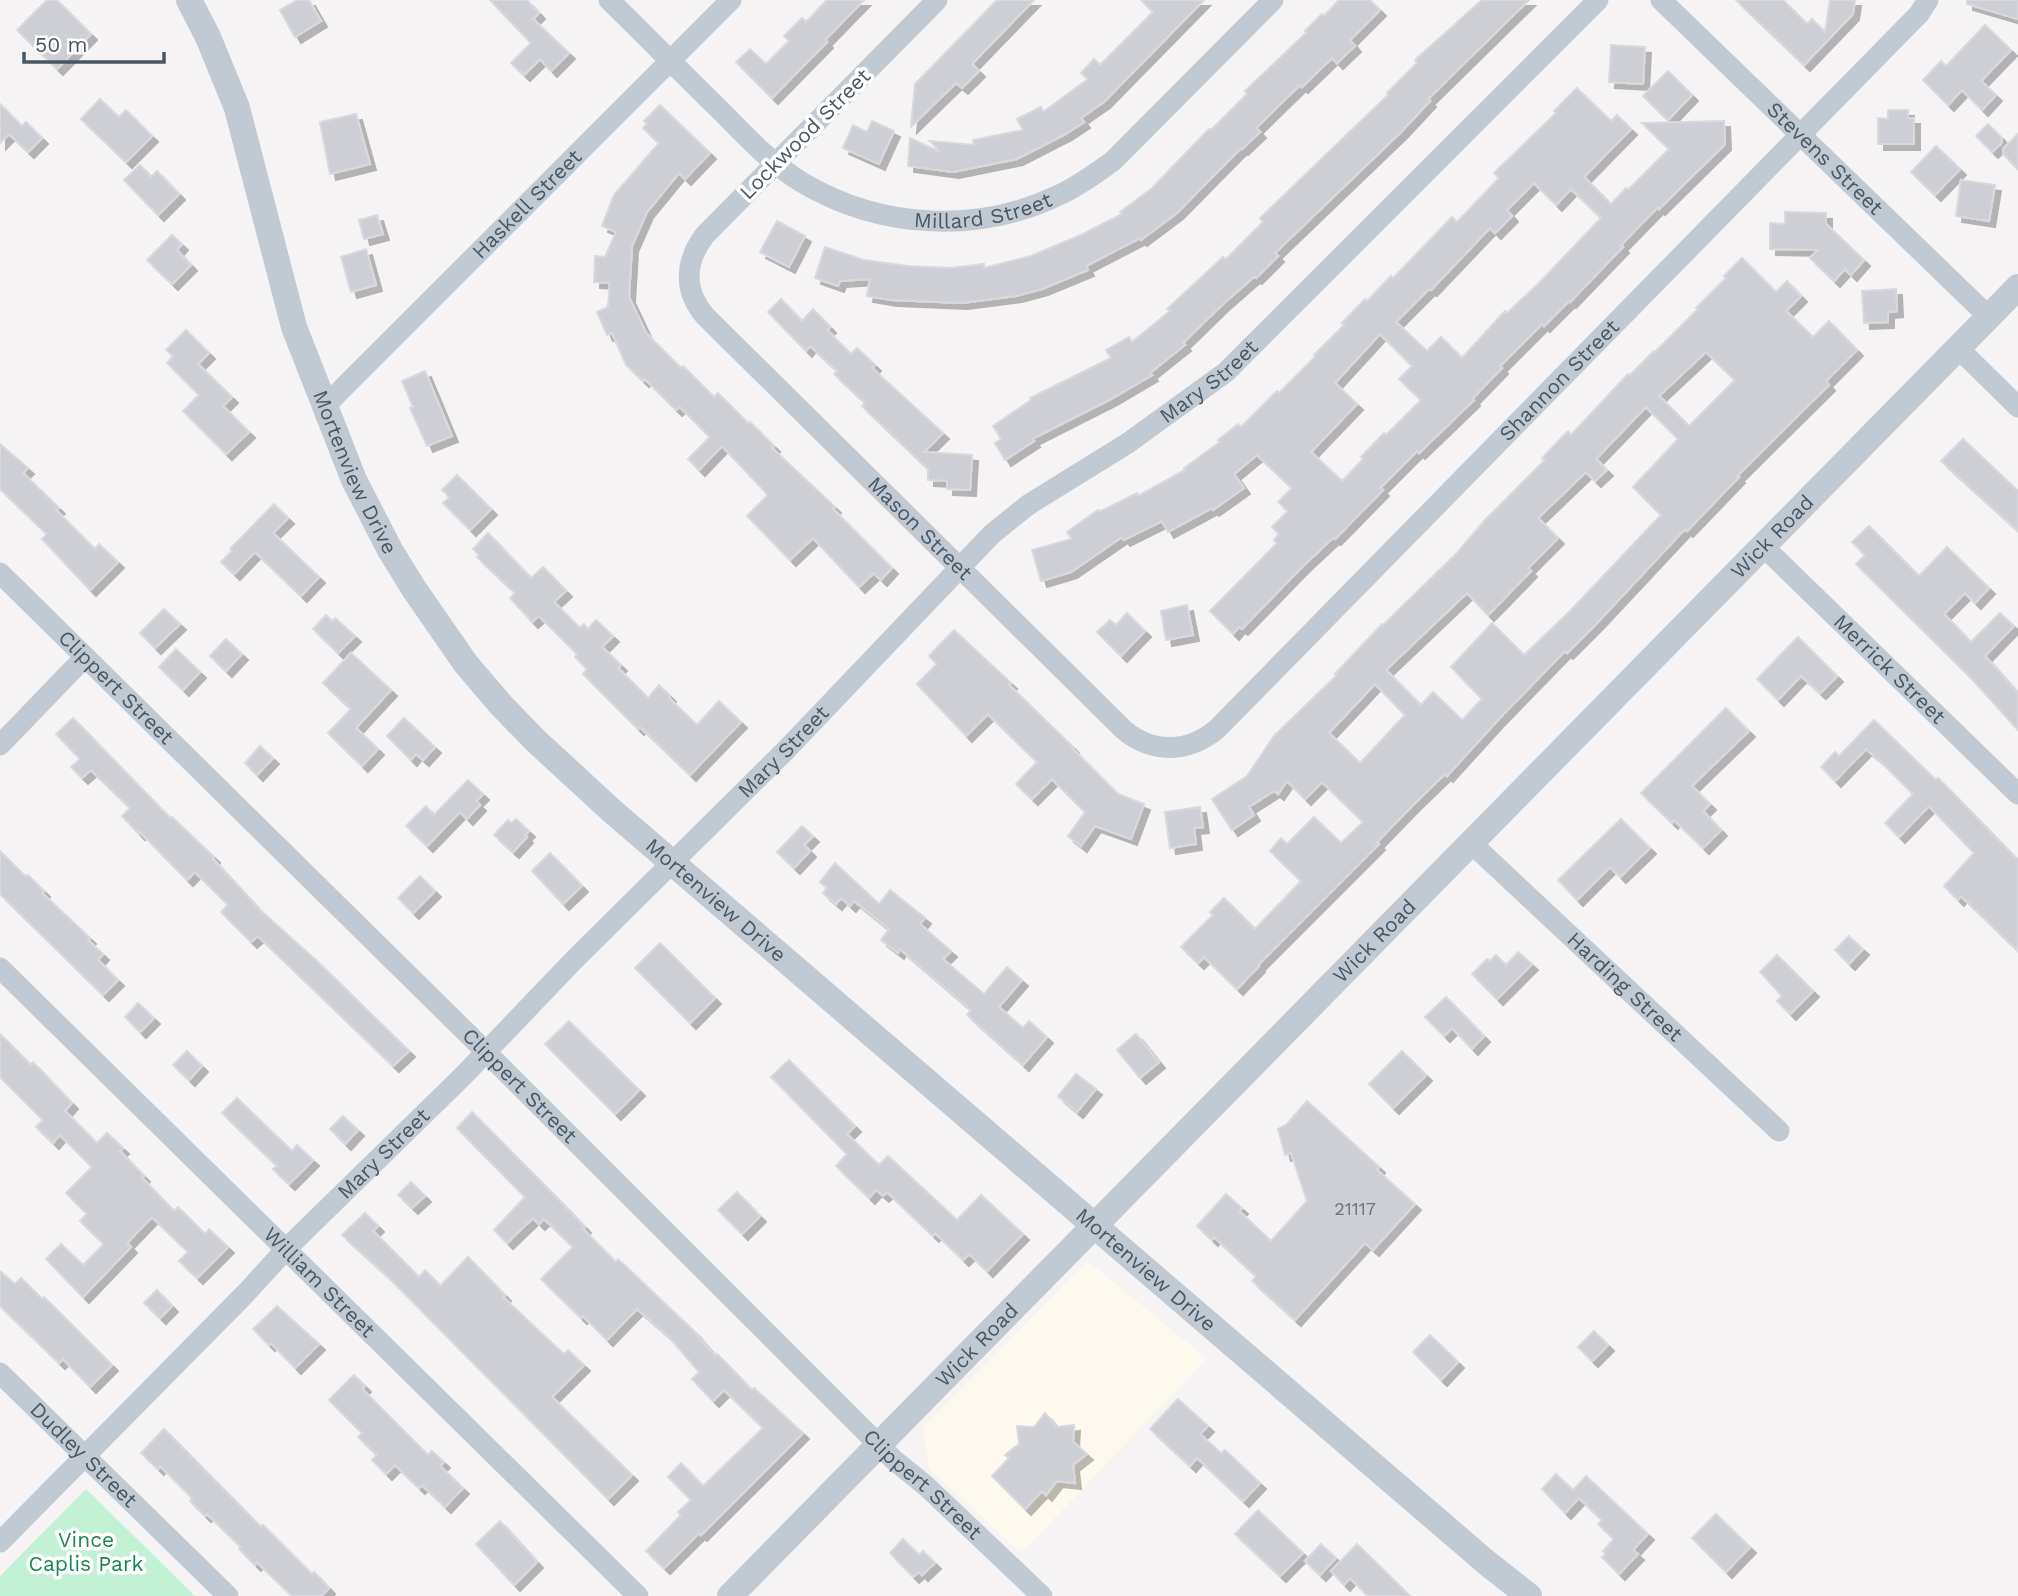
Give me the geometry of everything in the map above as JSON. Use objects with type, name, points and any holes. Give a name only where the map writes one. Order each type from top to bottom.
[{"type":"street","name":"Mortenview Drive","points":[[189,0],[208,37],[237,108],[294,327],[354,481],[390,550],[466,664],[536,741],[673,864],[1466,1545],[1529,1596]]},
{"type":"street","points":[[609,0],[671,62]]},
{"type":"street","name":"Haskell Street","points":[[324,407],[732,0]]},
{"type":"street","name":"Lockwood Street","points":[[689,277],[692,256],[705,235],[937,0]]},
{"type":"street","name":"Millard Street","points":[[671,62],[776,163],[802,182],[839,201],[877,214],[912,220],[952,222],[991,217],[1030,207],[1078,185],[1113,161],[1273,0]]},
{"type":"street","name":"Mary Street","points":[[0,1542],[287,1248],[673,864],[992,534],[1028,505],[1128,443],[1226,372],[1598,0]]},
{"type":"street","name":"Stevens Street","points":[[1661,0],[1989,317]]},
{"type":"street","name":"Shannon Street","points":[[1180,748],[1198,742],[1217,729],[1802,135],[1919,14],[1928,0]]},
{"type":"street","name":"Mason Street","points":[[689,277],[693,299],[705,316],[1133,737],[1150,746],[1180,748]]},
{"type":"street","name":"Wick Road","points":[[730,1596],[2018,287]]},
{"type":"street","points":[[1958,348],[2018,407]]},
{"type":"street","name":"Merrick Street","points":[[1762,545],[2018,794]]},
{"type":"street","name":"Clippert Street","points":[[0,573],[880,1445],[1042,1596]]},
{"type":"street","points":[[0,745],[85,657]]},
{"type":"street","name":"Harding Street","points":[[1470,842],[1779,1131]]},
{"type":"street","name":"William Street","points":[[0,968],[638,1596]]},
{"type":"street","name":"Dudley Street","points":[[0,1373],[228,1596]]},
{"type":"shaded area","points":[[1088,1261],[1207,1359],[1021,1553],[929,1469],[922,1428]]},
{"type":"green space","name":"Vince Caplis Park","points":[[86,1489],[195,1596],[0,1596],[0,1576]]},
{"type":"building","points":[[47,0],[57,0],[91,34],[57,69],[17,30]]},
{"type":"building","points":[[297,0],[309,0],[321,21],[295,37],[280,10]]},
{"type":"building","points":[[490,0],[527,0],[539,13],[533,19],[569,53],[551,71],[540,59],[524,75],[511,63],[531,43]]},
{"type":"building","points":[[827,0],[864,0],[772,98],[736,62],[750,49],[766,64],[789,41],[784,36],[802,18],[806,22]]},
{"type":"building","points":[[997,0],[1034,0],[972,64],[979,71],[962,88],[956,83],[911,127],[915,84]]},
{"type":"building","points":[[1141,0],[1204,0],[1104,102],[1081,118],[1084,122],[1017,159],[953,172],[908,166],[910,138],[940,152],[930,141],[974,145],[973,140],[1023,130],[1017,119],[1041,107],[1043,112],[1088,79],[1081,73],[1094,59],[1100,65],[1153,12]]},
{"type":"building","points":[[1339,0],[1370,0],[1380,10],[1350,40],[1355,46],[1337,63],[1332,58],[1302,87],[1300,85],[1256,128],[1260,132],[1177,213],[1141,240],[1140,238],[1086,266],[1088,270],[1042,289],[1016,296],[962,303],[891,300],[867,296],[870,279],[840,281],[838,286],[815,278],[825,247],[864,260],[908,266],[952,268],[984,264],[984,268],[1031,256],[1122,214],[1120,212],[1151,189],[1247,94],[1245,91]]},
{"type":"building","points":[[1482,0],[1529,0],[1428,99],[1430,101],[1401,132],[1275,253],[1278,256],[1256,278],[1223,304],[1183,343],[1185,345],[1150,373],[1152,375],[1032,439],[1034,441],[1005,460],[995,443],[1001,439],[993,426],[1031,400],[1030,398],[1111,358],[1106,350],[1129,337],[1132,342],[1170,311],[1167,309],[1223,257],[1226,259],[1263,222],[1260,218],[1388,95],[1417,63],[1415,60]]},
{"type":"building","points":[[1736,0],[1783,0],[1807,24],[1812,19],[1825,32],[1830,0],[1855,0],[1853,14],[1804,65]]},
{"type":"building","points":[[1967,0],[2018,0],[2018,19],[1967,4]]},
{"type":"building","points":[[1985,25],[2011,50],[1981,81],[1996,95],[1982,110],[1962,90],[1948,105],[1923,80],[1941,61],[1946,66]]},
{"type":"building","points":[[1611,45],[1645,47],[1643,84],[1609,82]]},
{"type":"building","points":[[1668,71],[1692,95],[1668,120],[1643,96]]},
{"type":"building","points":[[1577,88],[1611,121],[1617,115],[1631,129],[1584,177],[1611,204],[1669,149],[1642,123],[1724,121],[1725,144],[1659,209],[1658,207],[1570,302],[1544,326],[1542,324],[1500,366],[1502,368],[1474,400],[1419,453],[1417,451],[1335,539],[1302,567],[1242,629],[1239,627],[1233,634],[1210,611],[1277,543],[1274,540],[1279,534],[1272,527],[1288,511],[1278,502],[1292,488],[1257,455],[1234,474],[1244,488],[1213,510],[1212,508],[1168,532],[1162,521],[1124,540],[1122,537],[1071,572],[1041,581],[1032,550],[1072,539],[1067,532],[1098,510],[1099,512],[1137,493],[1138,496],[1185,470],[1184,468],[1220,442],[1218,440],[1238,424],[1241,427],[1315,357],[1365,299],[1367,301],[1391,276],[1393,278],[1452,217],[1457,222],[1499,178],[1494,173],[1556,113],[1554,111]],"holes":[[[1534,183],[1556,205],[1571,189],[1601,218],[1538,284],[1507,313],[1505,311],[1462,358],[1441,337],[1427,351],[1396,322],[1431,290],[1490,228],[1495,233],[1512,216],[1507,210]],[[1380,334],[1412,366],[1399,379],[1421,400],[1386,435],[1384,433],[1342,481],[1311,452],[1357,404],[1335,383]]]},
{"type":"building","points":[[100,99],[119,117],[126,110],[152,136],[126,162],[81,119]]},
{"type":"building","points":[[0,104],[22,126],[26,122],[42,138],[28,152],[9,134],[0,143]]},
{"type":"building","points":[[660,105],[710,153],[685,179],[679,173],[647,212],[632,246],[629,297],[646,333],[714,397],[718,393],[749,424],[750,422],[774,446],[772,448],[835,507],[833,509],[892,568],[881,580],[874,573],[859,587],[813,538],[790,560],[747,516],[768,495],[722,446],[699,470],[688,459],[710,437],[680,407],[676,410],[645,379],[643,381],[626,365],[612,333],[607,335],[597,312],[608,307],[610,283],[594,282],[595,256],[605,257],[616,232],[602,226],[614,195],[659,143],[643,128],[647,124],[644,121]]},
{"type":"building","points":[[1888,110],[1908,110],[1908,118],[1914,118],[1914,144],[1878,144],[1878,118],[1888,119]]},
{"type":"building","points":[[356,114],[370,164],[330,174],[320,122]]},
{"type":"building","points":[[872,121],[894,131],[879,164],[843,148],[853,125],[867,132]]},
{"type":"building","points":[[1988,124],[2002,138],[2001,144],[1992,152],[1976,136]]},
{"type":"building","points":[[2018,134],[2018,169],[2003,154],[2003,149]]},
{"type":"building","points":[[1936,146],[1960,169],[1935,195],[1911,172]]},
{"type":"building","points":[[140,165],[151,177],[157,171],[179,194],[158,215],[124,180]]},
{"type":"building","points":[[1961,180],[1995,185],[1989,221],[1956,216]]},
{"type":"building","points":[[1785,212],[1826,213],[1826,224],[1864,260],[1851,275],[1845,269],[1834,281],[1810,258],[1818,250],[1770,249],[1770,223],[1785,224]]},
{"type":"building","points":[[377,215],[383,234],[364,239],[359,220]]},
{"type":"building","points":[[777,221],[805,236],[789,267],[760,252]]},
{"type":"building","points":[[172,235],[182,244],[177,250],[191,265],[172,284],[147,260]]},
{"type":"building","points":[[366,249],[376,285],[351,292],[341,257]]},
{"type":"building","points":[[1742,258],[1776,292],[1787,281],[1801,296],[1786,311],[1813,337],[1829,321],[1857,350],[1826,381],[1829,385],[1737,476],[1739,477],[1687,531],[1685,529],[1597,623],[1567,653],[1565,651],[1447,776],[1445,774],[1414,804],[1377,842],[1379,844],[1237,989],[1204,957],[1198,963],[1181,947],[1213,915],[1210,912],[1224,898],[1255,929],[1301,881],[1270,851],[1281,838],[1287,844],[1314,817],[1341,843],[1363,822],[1322,782],[1305,799],[1287,781],[1278,794],[1274,791],[1249,807],[1254,815],[1232,830],[1212,799],[1247,776],[1274,736],[1337,675],[1335,674],[1382,624],[1457,553],[1485,520],[1545,460],[1542,458],[1568,431],[1571,435],[1628,374],[1655,352],[1698,309],[1696,308],[1726,278],[1724,276]],"holes":[[[1706,352],[1735,380],[1689,426],[1659,396]],[[1646,407],[1678,439],[1633,487],[1661,515],[1570,611],[1524,655],[1492,623],[1451,667],[1482,699],[1462,720],[1433,692],[1421,705],[1386,670],[1467,593],[1488,615],[1501,602],[1531,571],[1528,568],[1558,538],[1538,518],[1586,472],[1595,481],[1607,470],[1596,459]],[[1375,684],[1405,715],[1360,763],[1329,733]]]},
{"type":"building","points":[[1896,289],[1897,311],[1888,312],[1888,322],[1864,323],[1862,291]]},
{"type":"building","points":[[781,299],[802,321],[813,309],[830,327],[827,330],[851,354],[857,348],[875,365],[872,368],[943,433],[924,452],[972,455],[970,490],[947,489],[947,481],[928,480],[928,469],[862,406],[865,403],[834,374],[837,371],[810,346],[806,351],[768,312]]},
{"type":"building","points":[[186,330],[209,353],[198,364],[232,397],[223,406],[249,432],[226,454],[183,411],[199,395],[167,363],[173,356],[166,350]]},
{"type":"building","points":[[425,371],[452,436],[427,446],[410,408],[413,407],[402,381]]},
{"type":"building","points":[[1963,439],[2018,491],[2018,531],[1941,461]]},
{"type":"building","points":[[0,444],[28,468],[23,473],[95,549],[99,544],[118,562],[90,590],[42,539],[47,534],[0,489]]},
{"type":"building","points":[[457,475],[491,509],[470,530],[443,503],[450,497],[442,490]]},
{"type":"building","points":[[274,504],[288,518],[273,533],[319,577],[301,596],[255,552],[234,574],[221,562],[232,551],[230,549]]},
{"type":"building","points":[[1869,526],[1919,576],[1947,547],[1989,588],[1975,603],[1965,593],[1944,614],[1971,642],[2000,613],[2014,626],[1985,656],[2018,693],[2018,730],[1970,677],[1856,564],[1865,555],[1852,542]]},
{"type":"building","points":[[488,533],[531,578],[543,567],[566,591],[554,602],[580,628],[584,624],[588,629],[596,620],[613,636],[602,647],[621,665],[618,668],[648,698],[659,685],[697,725],[719,701],[741,722],[690,775],[640,727],[638,729],[583,674],[587,669],[575,657],[577,654],[539,616],[532,622],[510,598],[515,593],[477,557],[479,555],[473,549]]},
{"type":"building","points":[[1187,605],[1193,635],[1166,640],[1161,611]]},
{"type":"building","points":[[164,609],[180,624],[155,648],[140,633]]},
{"type":"building","points":[[1127,613],[1145,631],[1121,656],[1097,632],[1110,620],[1116,625]]},
{"type":"building","points":[[326,615],[332,621],[335,618],[355,636],[338,653],[313,629]]},
{"type":"building","points":[[954,630],[1011,683],[1009,685],[1118,794],[1144,804],[1131,839],[1095,826],[1081,846],[1068,836],[1085,812],[1052,779],[1032,799],[1016,784],[1037,762],[988,714],[966,736],[917,684],[937,664],[929,656]]},
{"type":"building","points":[[1798,637],[1837,676],[1820,693],[1801,676],[1778,700],[1757,679]]},
{"type":"building","points":[[226,639],[242,654],[226,671],[210,656]]},
{"type":"building","points":[[176,649],[200,672],[183,690],[159,667]]},
{"type":"building","points":[[351,653],[391,690],[356,728],[378,749],[362,766],[328,733],[351,709],[323,683]]},
{"type":"building","points":[[1726,708],[1749,731],[1692,786],[1710,804],[1703,811],[1721,830],[1703,848],[1641,793]]},
{"type":"building","points":[[73,718],[170,818],[214,857],[259,909],[317,961],[409,1051],[393,1066],[258,936],[251,942],[221,912],[228,905],[195,872],[187,880],[140,832],[139,834],[122,816],[130,808],[91,770],[82,778],[71,767],[80,759],[56,734]]},
{"type":"building","points":[[404,718],[435,747],[423,760],[416,754],[411,760],[387,736]]},
{"type":"building","points":[[1874,720],[1936,780],[1938,778],[2018,860],[2018,951],[1961,896],[1958,900],[1944,886],[1974,853],[1929,806],[1899,837],[1885,823],[1913,794],[1880,761],[1866,749],[1835,781],[1821,767],[1835,752],[1839,756]]},
{"type":"building","points":[[260,746],[273,758],[257,775],[245,763]]},
{"type":"building","points":[[468,780],[483,794],[476,801],[480,805],[467,819],[460,812],[427,846],[406,826],[426,806],[434,815]]},
{"type":"building","points":[[1200,807],[1203,827],[1194,828],[1196,844],[1170,848],[1165,812]]},
{"type":"building","points":[[516,819],[529,831],[513,852],[494,835],[508,820],[511,823]]},
{"type":"building","points":[[1621,819],[1650,848],[1620,877],[1610,867],[1577,900],[1558,880]]},
{"type":"building","points":[[802,826],[813,836],[804,845],[810,851],[794,868],[777,852]]},
{"type":"building","points":[[0,851],[44,891],[42,893],[90,938],[88,940],[103,954],[98,960],[118,980],[103,995],[0,894]]},
{"type":"building","points":[[550,853],[582,886],[563,904],[532,871]]},
{"type":"building","points":[[835,863],[879,904],[890,890],[925,918],[920,924],[951,951],[943,959],[984,994],[1007,967],[1022,980],[999,1007],[1023,1028],[1029,1021],[1047,1037],[1023,1065],[967,1015],[971,1010],[900,949],[898,953],[881,940],[889,929],[854,901],[850,906],[841,898],[836,904],[823,893],[827,888],[820,882]]},
{"type":"building","points":[[420,876],[435,891],[413,913],[398,898]]},
{"type":"building","points":[[1849,936],[1863,949],[1849,964],[1835,950]]},
{"type":"building","points":[[660,943],[715,998],[690,1023],[635,968]]},
{"type":"building","points":[[1518,952],[1532,964],[1497,999],[1472,974],[1487,959],[1490,961],[1496,955],[1506,965]]},
{"type":"building","points":[[1777,955],[1813,991],[1790,1014],[1777,1001],[1782,996],[1760,972]]},
{"type":"building","points":[[1446,997],[1484,1036],[1472,1049],[1452,1028],[1444,1036],[1425,1017]]},
{"type":"building","points":[[138,1003],[154,1018],[140,1032],[125,1017]]},
{"type":"building","points":[[569,1021],[639,1090],[615,1114],[545,1044]]},
{"type":"building","points":[[0,1034],[31,1065],[33,1062],[72,1103],[65,1111],[97,1143],[107,1133],[123,1148],[120,1151],[144,1176],[142,1178],[174,1211],[178,1207],[205,1234],[209,1229],[228,1247],[197,1278],[179,1261],[188,1252],[152,1217],[127,1243],[131,1247],[83,1297],[46,1259],[61,1244],[83,1265],[104,1244],[80,1221],[87,1214],[66,1193],[92,1167],[60,1135],[53,1143],[36,1127],[43,1120],[0,1077]]},
{"type":"building","points":[[1136,1034],[1159,1062],[1140,1078],[1117,1050]]},
{"type":"building","points":[[187,1051],[202,1066],[189,1080],[173,1065]]},
{"type":"building","points":[[1402,1051],[1426,1075],[1393,1108],[1369,1084]]},
{"type":"building","points":[[789,1060],[855,1126],[847,1134],[879,1165],[888,1156],[957,1220],[981,1195],[1023,1234],[987,1271],[969,1254],[963,1260],[935,1233],[933,1236],[887,1192],[883,1196],[876,1190],[869,1198],[836,1166],[847,1154],[771,1077]]},
{"type":"building","points":[[1076,1074],[1096,1089],[1077,1112],[1058,1096]]},
{"type":"building","points":[[237,1098],[292,1151],[297,1145],[313,1160],[289,1184],[273,1169],[277,1166],[222,1113]]},
{"type":"building","points":[[1307,1101],[1415,1204],[1373,1250],[1365,1243],[1295,1320],[1252,1281],[1256,1276],[1214,1237],[1212,1240],[1197,1226],[1226,1194],[1242,1208],[1239,1211],[1271,1241],[1307,1201],[1291,1153],[1285,1155],[1278,1129],[1287,1124]]},
{"type":"building","points":[[472,1112],[616,1262],[618,1259],[694,1331],[715,1356],[717,1354],[752,1390],[754,1388],[803,1433],[701,1535],[699,1533],[664,1568],[646,1551],[681,1515],[678,1512],[691,1500],[668,1477],[681,1463],[703,1486],[763,1428],[724,1390],[713,1401],[692,1379],[699,1372],[670,1338],[637,1309],[607,1340],[583,1316],[581,1318],[541,1279],[573,1247],[544,1219],[539,1224],[533,1218],[507,1243],[494,1230],[525,1197],[457,1128]]},
{"type":"building","points":[[343,1116],[358,1130],[345,1144],[330,1129]]},
{"type":"building","points":[[411,1182],[425,1196],[412,1208],[398,1195]]},
{"type":"building","points":[[737,1192],[760,1216],[742,1234],[718,1210]]},
{"type":"building","points":[[365,1213],[378,1226],[373,1231],[419,1277],[425,1270],[440,1286],[468,1257],[505,1295],[503,1297],[539,1331],[564,1354],[568,1350],[584,1365],[552,1397],[632,1475],[608,1499],[385,1274],[342,1235]]},
{"type":"building","points":[[0,1271],[15,1284],[21,1278],[42,1299],[44,1297],[112,1365],[90,1387],[63,1359],[59,1363],[0,1306]]},
{"type":"building","points":[[157,1290],[172,1306],[160,1318],[144,1303]]},
{"type":"building","points":[[277,1306],[319,1344],[295,1368],[253,1329]]},
{"type":"building","points":[[1594,1331],[1608,1345],[1592,1361],[1578,1347]]},
{"type":"building","points":[[1430,1335],[1458,1362],[1441,1380],[1413,1352]]},
{"type":"building","points":[[354,1375],[365,1386],[362,1389],[428,1455],[432,1451],[444,1462],[440,1466],[463,1488],[445,1507],[422,1485],[419,1488],[395,1465],[386,1474],[372,1460],[377,1455],[358,1437],[362,1433],[329,1400]]},
{"type":"building","points":[[1178,1399],[1208,1426],[1200,1434],[1221,1453],[1225,1450],[1260,1483],[1243,1501],[1197,1458],[1190,1466],[1150,1429]]},
{"type":"building","points":[[1045,1413],[1057,1427],[1074,1425],[1073,1442],[1087,1454],[1073,1465],[1075,1483],[1057,1481],[1046,1495],[1042,1491],[1025,1509],[992,1476],[1009,1458],[1005,1455],[1019,1444],[1017,1426],[1034,1427]]},
{"type":"building","points":[[164,1429],[261,1527],[263,1525],[312,1574],[314,1572],[329,1588],[321,1596],[292,1596],[257,1562],[255,1565],[239,1549],[241,1547],[207,1514],[205,1516],[190,1501],[192,1498],[160,1466],[158,1469],[141,1453]]},
{"type":"building","points":[[1556,1474],[1573,1490],[1586,1476],[1648,1534],[1633,1550],[1638,1554],[1619,1574],[1602,1557],[1606,1554],[1603,1551],[1614,1539],[1598,1524],[1602,1520],[1579,1498],[1565,1513],[1542,1489]]},
{"type":"building","points":[[1258,1510],[1303,1553],[1280,1576],[1235,1534]]},
{"type":"building","points":[[1716,1514],[1750,1547],[1726,1572],[1692,1538]]},
{"type":"building","points":[[500,1521],[537,1562],[514,1585],[476,1544]]},
{"type":"building","points":[[903,1539],[919,1555],[923,1551],[935,1563],[922,1575],[919,1572],[913,1577],[890,1553]]},
{"type":"building","points":[[1321,1544],[1336,1558],[1320,1575],[1305,1561]]},
{"type":"building","points":[[1357,1544],[1410,1596],[1368,1596],[1350,1578],[1344,1585],[1331,1571]]}]
